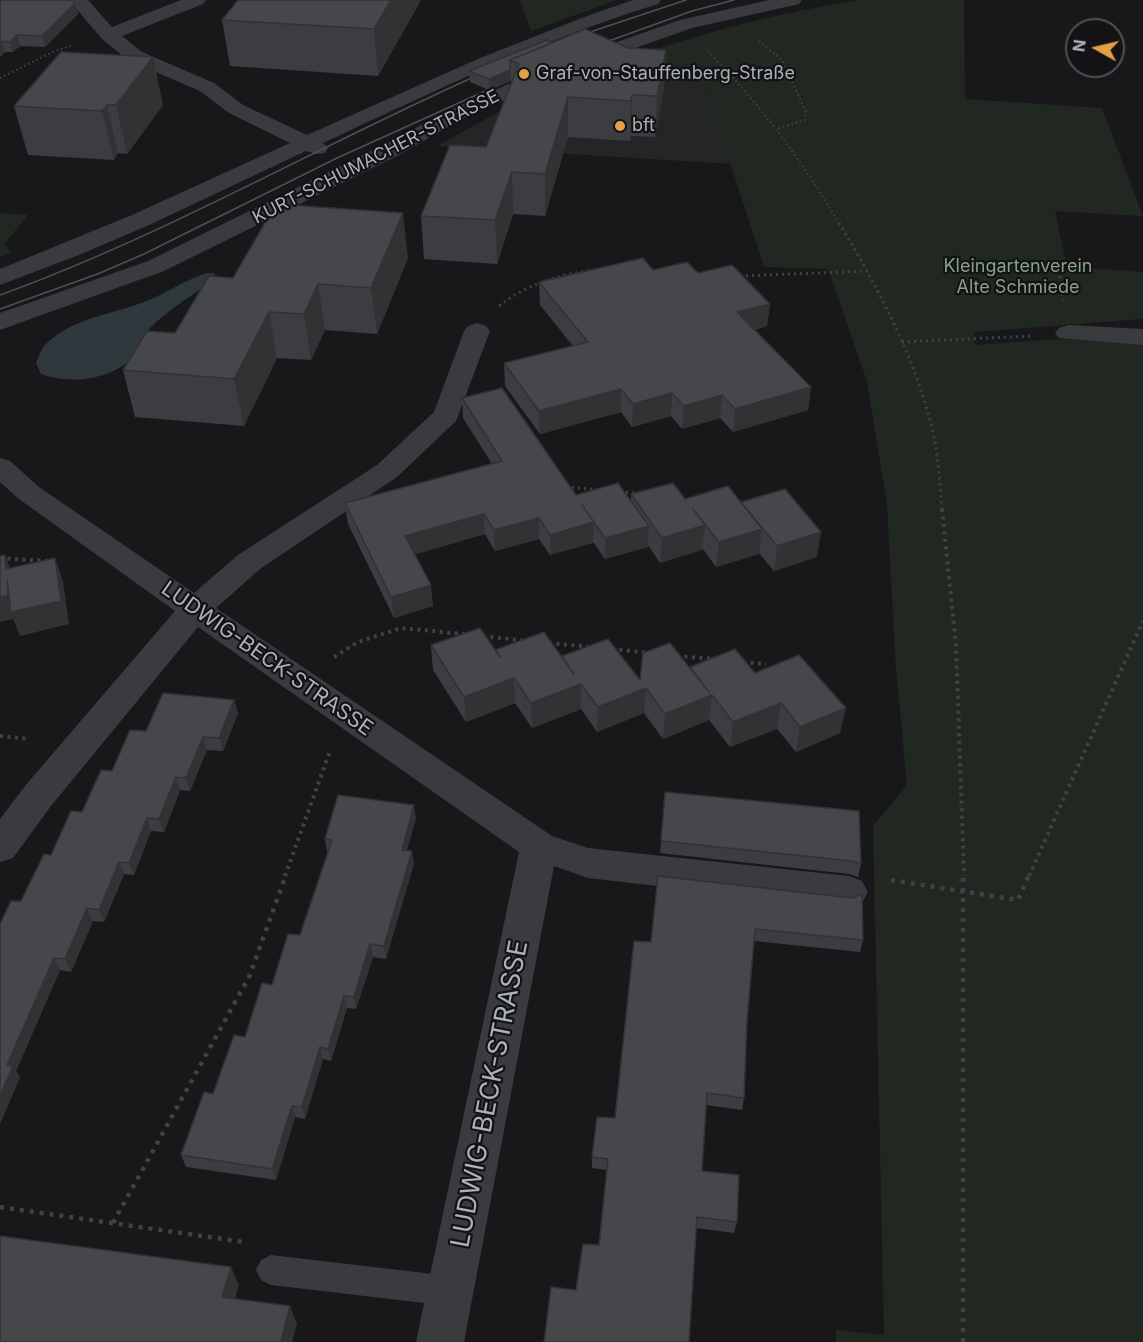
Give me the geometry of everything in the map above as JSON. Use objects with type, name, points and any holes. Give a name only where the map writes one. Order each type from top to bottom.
[{"type":"street","points":[[78,0],[109,35],[135,56],[207,87],[236,109],[356,168]]},
{"type":"street","points":[[109,35],[197,0]]},
{"type":"street","name":"KURT-SCHUMACHER-STRASSE","points":[[0,278],[76,248],[451,75],[652,0]]},
{"type":"street","name":"KURT-SCHUMACHER-STRASSE","points":[[0,322],[156,266],[356,168],[455,115],[524,83],[630,43],[719,15],[793,0]]},
{"type":"street","points":[[0,847],[38,796],[195,609],[249,562],[387,471],[446,415],[477,331]]},
{"type":"street","points":[[1068,333],[1143,336]]},
{"type":"street","name":"LUDWIG-BECK-STRASSE","points":[[0,466],[29,493],[539,846],[588,863],[849,892]]},
{"type":"street","name":"LUDWIG-BECK-STRASSE","points":[[440,1342],[539,846]]},
{"type":"lane","points":[[271,1270],[450,1292]]},
{"type":"path","points":[[719,15],[775,52],[782,60],[806,112],[805,120],[777,129]]},
{"type":"path","points":[[0,78],[57,50],[109,35]]},
{"type":"path","points":[[705,48],[746,90],[777,129],[811,177],[868,271],[902,342],[922,396],[935,443],[956,645],[964,891],[963,1342]]},
{"type":"path","points":[[477,331],[501,304],[531,286],[563,275],[602,270]]},
{"type":"path","points":[[736,276],[868,271]]},
{"type":"path","points":[[902,342],[1068,333]]},
{"type":"path","points":[[563,487],[646,494]]},
{"type":"path","points":[[849,892],[874,878],[1018,900],[1143,621]]},
{"type":"path","points":[[297,680],[358,642],[401,628],[530,641]]},
{"type":"path","points":[[542,642],[660,654]]},
{"type":"path","points":[[672,655],[719,660]]},
{"type":"path","points":[[731,661],[766,664]]},
{"type":"path","points":[[113,1223],[249,977],[344,712]]},
{"type":"path","points":[[0,1207],[248,1242],[271,1270]]},
{"type":"shaded area","points":[[703,79],[732,164],[437,146],[517,102],[571,81]]},
{"type":"shaded area","points":[[207,273],[214,273],[216,279],[157,321],[148,331],[138,353],[125,364],[91,378],[65,379],[41,374],[36,363],[38,357],[45,345],[58,334],[82,322],[149,300]]},
{"type":"green space","points":[[520,0],[617,0],[531,31]]},
{"type":"green space","name":"Kleingartenverein Alte Schmiede","points":[[859,0],[964,0],[965,99],[1102,108],[1143,216],[1055,211],[1067,267],[1143,272],[1143,319],[974,332],[975,345],[1061,339],[1143,342],[1143,1342],[836,1342],[836,1330],[884,1335],[873,826],[907,785],[896,668],[887,505],[867,381],[828,269],[764,267],[703,79],[571,81],[643,54],[713,32],[784,14]]},
{"type":"green space","points":[[0,213],[28,215],[5,243],[11,253],[0,257]]},
{"type":"building","points":[[0,0],[72,0],[75,3],[42,36],[17,35],[10,42],[0,43]]},
{"type":"building","points":[[238,0],[391,0],[374,29],[222,20]]},
{"type":"building","points":[[585,29],[628,48],[666,50],[657,96],[632,95],[631,101],[568,97],[545,174],[512,172],[495,220],[421,216],[450,145],[486,147],[519,64],[510,60]]},
{"type":"building","points":[[547,40],[552,43],[510,60],[510,70],[489,79],[469,71]]},
{"type":"building","points":[[61,52],[153,57],[116,105],[107,105],[102,111],[14,106]]},
{"type":"building","points":[[276,204],[403,213],[371,288],[318,284],[304,314],[269,312],[234,379],[123,370],[147,331],[175,333],[209,276],[233,278]]},
{"type":"building","points":[[643,258],[653,270],[687,262],[698,273],[732,265],[770,304],[737,312],[811,387],[735,409],[722,395],[684,406],[672,393],[633,404],[621,389],[539,411],[504,363],[588,342],[539,282]]},
{"type":"building","points":[[502,388],[576,495],[618,483],[649,526],[605,538],[594,522],[550,535],[539,518],[494,530],[484,514],[405,536],[431,585],[391,597],[345,503],[502,461],[462,398]]},
{"type":"building","points":[[673,483],[685,499],[728,486],[762,529],[719,542],[693,509],[705,525],[662,538],[631,494]]},
{"type":"building","points":[[785,489],[821,532],[777,546],[741,502]]},
{"type":"building","points":[[5,555],[6,569],[55,558],[61,601],[11,612],[7,580],[8,595],[0,597],[0,556]]},
{"type":"building","points":[[480,628],[495,650],[544,632],[574,674],[562,656],[608,639],[640,680],[643,653],[670,643],[709,692],[690,667],[735,649],[755,673],[799,655],[846,708],[800,727],[781,703],[733,722],[712,695],[665,714],[646,688],[598,707],[581,684],[531,703],[514,678],[464,697],[431,645]]},
{"type":"building","points":[[163,693],[234,700],[219,738],[203,737],[186,778],[176,777],[159,819],[147,818],[129,863],[119,862],[99,910],[87,908],[65,959],[54,958],[7,1065],[13,1066],[0,1096],[0,924],[11,901],[21,901],[44,854],[51,855],[71,811],[82,812],[101,770],[112,771],[130,730],[146,731]]},
{"type":"building","points":[[665,792],[859,811],[861,864],[852,861],[661,841]]},
{"type":"building","points":[[338,795],[414,805],[402,850],[412,851],[384,946],[370,944],[354,997],[344,996],[328,1049],[320,1047],[302,1107],[292,1106],[272,1169],[181,1155],[204,1092],[213,1094],[234,1035],[245,1037],[262,983],[272,985],[288,934],[300,935],[332,840],[325,839]]},
{"type":"building","points":[[658,876],[852,898],[862,894],[863,940],[755,929],[747,1021],[744,1098],[707,1093],[702,1171],[739,1175],[737,1222],[697,1217],[689,1342],[544,1342],[551,1287],[576,1290],[583,1244],[599,1245],[608,1159],[592,1157],[597,1117],[615,1118],[634,941],[651,942]]},
{"type":"building","points":[[0,1236],[231,1267],[222,1297],[290,1306],[281,1342],[0,1342]]},
{"type":"tram line","points":[[575,37],[686,0]]},
{"type":"tram line","points":[[595,46],[692,11],[734,0]]},
{"type":"tram line","points":[[0,295],[124,245],[485,72]]},
{"type":"tram line","points":[[0,309],[100,273],[144,254],[337,158],[503,83]]},
{"type":"place","name":"Graf-von-Stauffenberg-Straße","points":[[524,74]]},
{"type":"place","name":"bft","points":[[620,126]]}]
